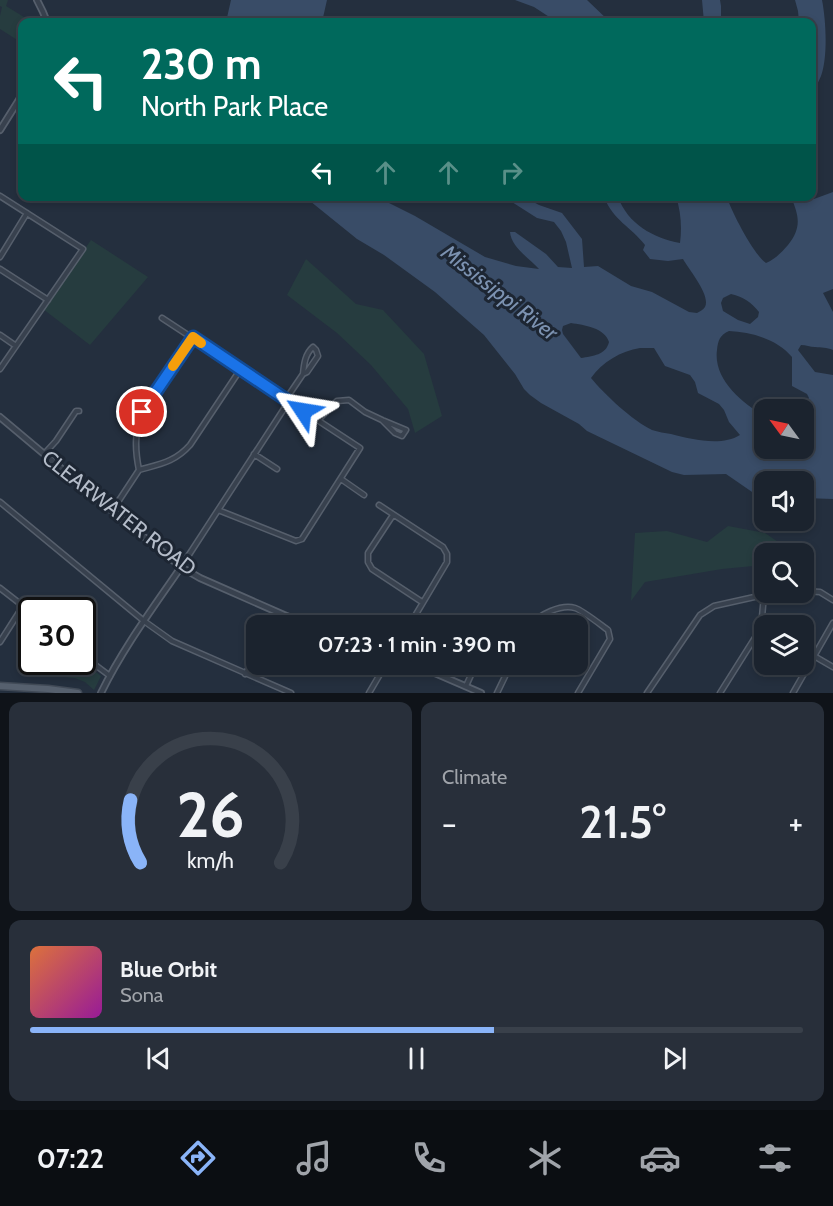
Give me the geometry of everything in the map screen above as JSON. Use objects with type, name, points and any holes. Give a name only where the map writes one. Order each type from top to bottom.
[{"type":"main road","points":[[0,686],[48,688],[78,693]]},
{"type":"street","points":[[37,0],[45,18]]},
{"type":"street","points":[[0,130],[2,122],[18,100]]},
{"type":"street","points":[[0,196],[83,249],[0,369]]},
{"type":"street","points":[[0,256],[27,213]]},
{"type":"street","points":[[0,269],[48,300]]},
{"type":"street","points":[[162,318],[360,448],[302,539],[296,542],[218,510]]},
{"type":"street","points":[[0,335],[16,346]]},
{"type":"street","points":[[112,511],[139,470],[136,436],[142,412],[193,337]]},
{"type":"street","points":[[102,693],[144,621],[218,510],[303,374],[307,356],[313,347],[318,356],[303,374]]},
{"type":"street","points":[[139,470],[173,460],[182,454],[240,370]]},
{"type":"street","points":[[318,420],[337,401],[349,400],[365,412],[406,430],[402,436],[395,433],[382,420]]},
{"type":"street","points":[[44,454],[56,441],[76,411],[79,411]]},
{"type":"street","name":"CLEARWATER ROAD","points":[[0,417],[181,567],[200,578],[284,615]]},
{"type":"street","points":[[254,454],[277,469]]},
{"type":"street","points":[[341,479],[364,495]]},
{"type":"street","points":[[0,502],[144,621],[172,641],[291,693]]},
{"type":"street","points":[[379,505],[443,547],[447,554],[447,562],[415,615]]},
{"type":"street","points":[[393,515],[368,553],[368,562],[372,568],[422,602]]},
{"type":"street","points":[[0,588],[18,602]]},
{"type":"street","points":[[814,592],[820,592],[833,600]]},
{"type":"street","points":[[649,692],[700,615],[714,606],[754,597]]},
{"type":"street","points":[[720,693],[761,628],[763,603]]},
{"type":"street","points":[[543,615],[555,609],[574,608],[585,615]]},
{"type":"street","points":[[0,642],[18,614]]},
{"type":"street","points":[[578,693],[610,639],[608,630],[588,617]]},
{"type":"street","points":[[833,623],[814,656],[833,667]]},
{"type":"street","points":[[96,666],[110,676]]},
{"type":"street","points":[[369,693],[380,675]]},
{"type":"street","points":[[440,675],[481,693]]},
{"type":"street","points":[[466,686],[471,675]]},
{"type":"street","points":[[497,693],[506,675]]},
{"type":"street","points":[[793,693],[803,675]]},
{"type":"green space","points":[[0,0],[8,0],[6,6],[26,18],[18,18],[18,40],[0,29],[2,7]]},
{"type":"green space","points":[[91,240],[148,277],[90,345],[43,309]]},
{"type":"green space","points":[[306,259],[356,304],[383,310],[424,354],[442,416],[415,433],[408,409],[371,365],[337,333],[287,295]]},
{"type":"green space","points":[[728,526],[765,533],[780,543],[754,543],[754,566],[645,582],[631,601],[635,533],[667,531],[707,542]]},
{"type":"green space","points":[[96,672],[101,676],[94,690],[85,682],[75,678],[40,675],[96,675]]},
{"type":"water","points":[[231,0],[327,0],[323,18],[227,18]]},
{"type":"water","points":[[515,0],[587,0],[606,18],[551,18],[534,7]]},
{"type":"water","points":[[702,0],[720,0],[721,18],[704,18]]},
{"type":"water","points":[[795,0],[822,0],[825,59],[816,87],[816,18],[799,18]]},
{"type":"water","name":"Mississippi River","points":[[833,192],[833,289],[823,293],[833,312],[833,350],[801,345],[798,350],[815,372],[833,375],[833,499],[814,498],[814,471],[754,471],[754,493],[726,474],[684,475],[672,472],[587,431],[530,395],[484,335],[435,292],[384,255],[357,239],[310,201],[385,201],[485,257],[516,266],[539,269],[514,243],[510,232],[515,232],[546,254],[558,267],[572,268],[566,242],[554,222],[537,218],[510,201],[532,201],[562,213],[582,239],[584,267],[598,266],[631,286],[652,292],[689,312],[697,313],[705,307],[705,296],[683,259],[668,261],[650,259],[643,250],[645,245],[617,218],[606,201],[620,201],[628,215],[643,228],[660,237],[680,243],[681,220],[677,201],[729,201],[755,251],[766,263],[783,251],[796,233],[797,216],[793,201],[816,201],[816,198]],"holes":[[[731,294],[743,298],[759,312],[758,317],[750,324],[723,311],[721,303],[723,298]],[[571,323],[588,326],[603,333],[609,342],[605,350],[581,358],[562,330],[563,326]],[[729,331],[771,341],[792,357],[792,386],[807,394],[808,399],[814,399],[814,459],[754,459],[754,409],[739,397],[724,380],[717,361],[717,346],[720,338]],[[654,348],[665,366],[690,375],[698,393],[719,404],[729,422],[740,435],[724,441],[697,440],[652,430],[628,414],[591,378],[606,362],[619,355],[633,349]]]},
{"type":"slow traffic","points":[[173,366],[193,337],[201,343]]},
{"type":"route","points":[[142,412],[193,337],[303,411]]}]
